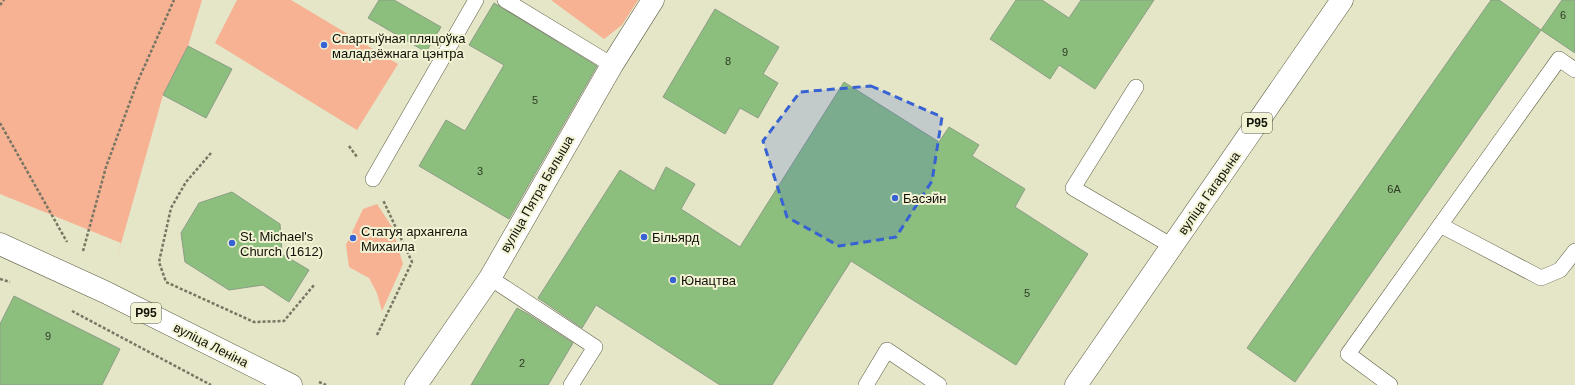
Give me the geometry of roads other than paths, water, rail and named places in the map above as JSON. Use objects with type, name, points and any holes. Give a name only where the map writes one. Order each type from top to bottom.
[{"type":"main road","name":"вуліца Пятра Балыша","points":[[416,385],[490,278],[612,65],[653,0]]},
{"type":"main road","name":"вуліца Гагарына","points":[[1076,385],[1342,0]]},
{"type":"main road","name":"вуліца Леніна","points":[[0,244],[105,292],[291,385]]},
{"type":"lane","points":[[373,178],[476,0]]},
{"type":"lane","points":[[505,0],[612,65]]},
{"type":"lane","points":[[1390,385],[1348,354],[1559,59],[1575,70]]},
{"type":"lane","points":[[1136,87],[1074,188],[1172,246]]},
{"type":"lane","points":[[1440,225],[1541,278],[1560,270],[1575,251]]},
{"type":"lane","points":[[490,278],[595,347],[571,385]]},
{"type":"lane","points":[[866,385],[887,350],[939,385]]},
{"type":"place","name":"Спартыўная пляцоўка маладзёжнага цэнтра","points":[[324,45]]},
{"type":"place","name":"Басэйн","points":[[895,198]]},
{"type":"place","name":"Більярд","points":[[644,237]]},
{"type":"place","name":"Статуя архангела Михаила","points":[[353,238]]},
{"type":"place","name":"St. Michael's Church (1612)","points":[[232,243]]},
{"type":"place","name":"Юнацтва","points":[[673,280]]}]
